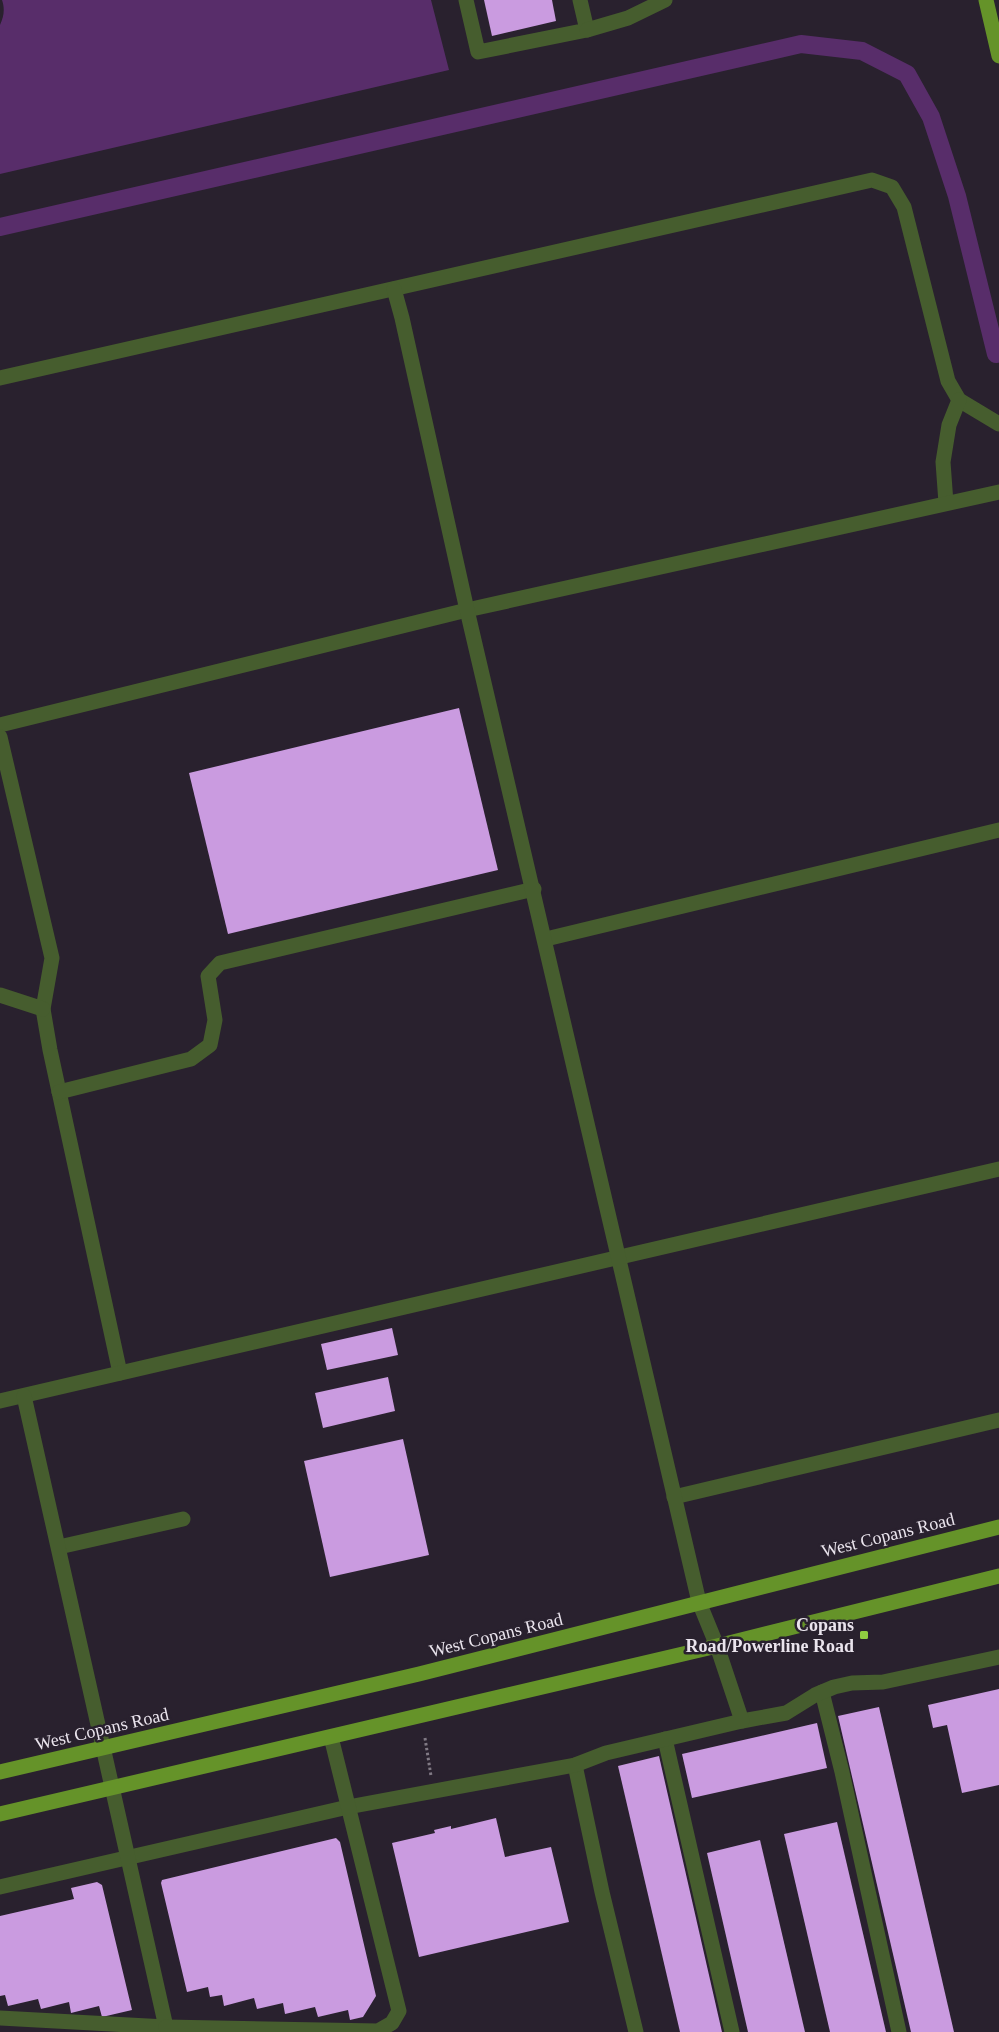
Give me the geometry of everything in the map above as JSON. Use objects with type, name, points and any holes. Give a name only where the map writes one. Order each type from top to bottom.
[{"type":"main road","points":[[986,0],[999,56]]},
{"type":"main road","name":"West Copans Road","points":[[0,1772],[419,1674],[999,1527]]},
{"type":"main road","points":[[0,1814],[717,1646],[999,1576]]},
{"type":"lane","points":[[466,0],[478,52],[587,30],[628,18],[664,0]]},
{"type":"lane","points":[[580,0],[587,30]]},
{"type":"lane","points":[[0,378],[872,180],[892,187],[904,207],[948,381],[959,400],[999,424]]},
{"type":"lane","points":[[394,289],[467,610],[546,939],[699,1602],[717,1646],[742,1721]]},
{"type":"lane","points":[[946,503],[943,462],[949,425],[959,400]]},
{"type":"lane","points":[[0,725],[467,610],[999,492]]},
{"type":"lane","points":[[0,738],[52,958],[43,1008],[59,1092],[120,1374]]},
{"type":"lane","points":[[546,939],[999,830]]},
{"type":"lane","points":[[59,1092],[191,1059],[210,1045],[215,1020],[208,976],[220,963],[534,890]]},
{"type":"lane","points":[[0,995],[43,1008]]},
{"type":"lane","points":[[0,1401],[999,1169]]},
{"type":"lane","points":[[24,1396],[166,2027]]},
{"type":"lane","points":[[674,1497],[999,1420]]},
{"type":"lane","points":[[58,1547],[183,1519]]},
{"type":"lane","points":[[0,1887],[348,1807],[575,1765],[606,1753],[742,1721],[786,1713],[834,1687],[852,1683],[884,1682],[999,1657]]},
{"type":"lane","points":[[822,1692],[842,1772],[899,2032]]},
{"type":"lane","points":[[0,2018],[166,2027],[378,2031],[392,2023],[399,2011],[331,1737]]},
{"type":"lane","points":[[665,1739],[732,2032]]},
{"type":"lane","points":[[575,1765],[602,1892],[636,2032]]},
{"type":"path","points":[[425,1738],[433,1785]]},
{"type":"shaded area","points":[[2,0],[431,0],[449,70],[0,174],[0,25],[4,9]]},
{"type":"building","points":[[484,0],[552,0],[556,21],[492,36]]},
{"type":"building","points":[[459,708],[498,870],[228,934],[189,773]]},
{"type":"building","points":[[392,1328],[398,1355],[327,1370],[321,1344]]},
{"type":"building","points":[[388,1377],[395,1411],[323,1428],[315,1393]]},
{"type":"building","points":[[403,1439],[429,1555],[330,1577],[304,1461]]},
{"type":"building","points":[[999,1689],[999,1785],[962,1793],[947,1725],[933,1728],[928,1705]]},
{"type":"building","points":[[879,1707],[954,2032],[911,2032],[838,1716]]},
{"type":"building","points":[[817,1723],[827,1768],[692,1798],[682,1754]]},
{"type":"building","points":[[659,1756],[722,2032],[680,2032],[618,1766]]},
{"type":"building","points":[[496,1818],[505,1857],[551,1847],[569,1922],[419,1957],[392,1843],[435,1833],[434,1830],[451,1826],[451,1829]]},
{"type":"building","points":[[837,1822],[886,2032],[830,2032],[784,1834]]},
{"type":"building","points":[[336,1838],[340,1842],[376,1996],[363,2017],[350,2020],[348,2010],[318,2017],[315,2007],[285,2014],[283,2003],[257,2009],[254,1998],[224,2006],[222,1995],[210,1997],[208,1987],[187,1992],[161,1883],[162,1880]]},
{"type":"building","points":[[760,1840],[805,2032],[748,2032],[707,1853]]},
{"type":"building","points":[[97,1882],[102,1885],[132,2010],[102,2017],[99,2006],[71,2013],[69,2002],[41,2009],[38,1999],[8,2006],[5,1995],[0,1996],[0,1916],[74,1899],[71,1888]]},
{"type":"waterway","points":[[0,227],[801,44],[862,51],[907,74],[931,117],[957,196],[996,354]]},
{"type":"place","name":"Copans Road/Powerline Road","points":[[864,1635]]}]
